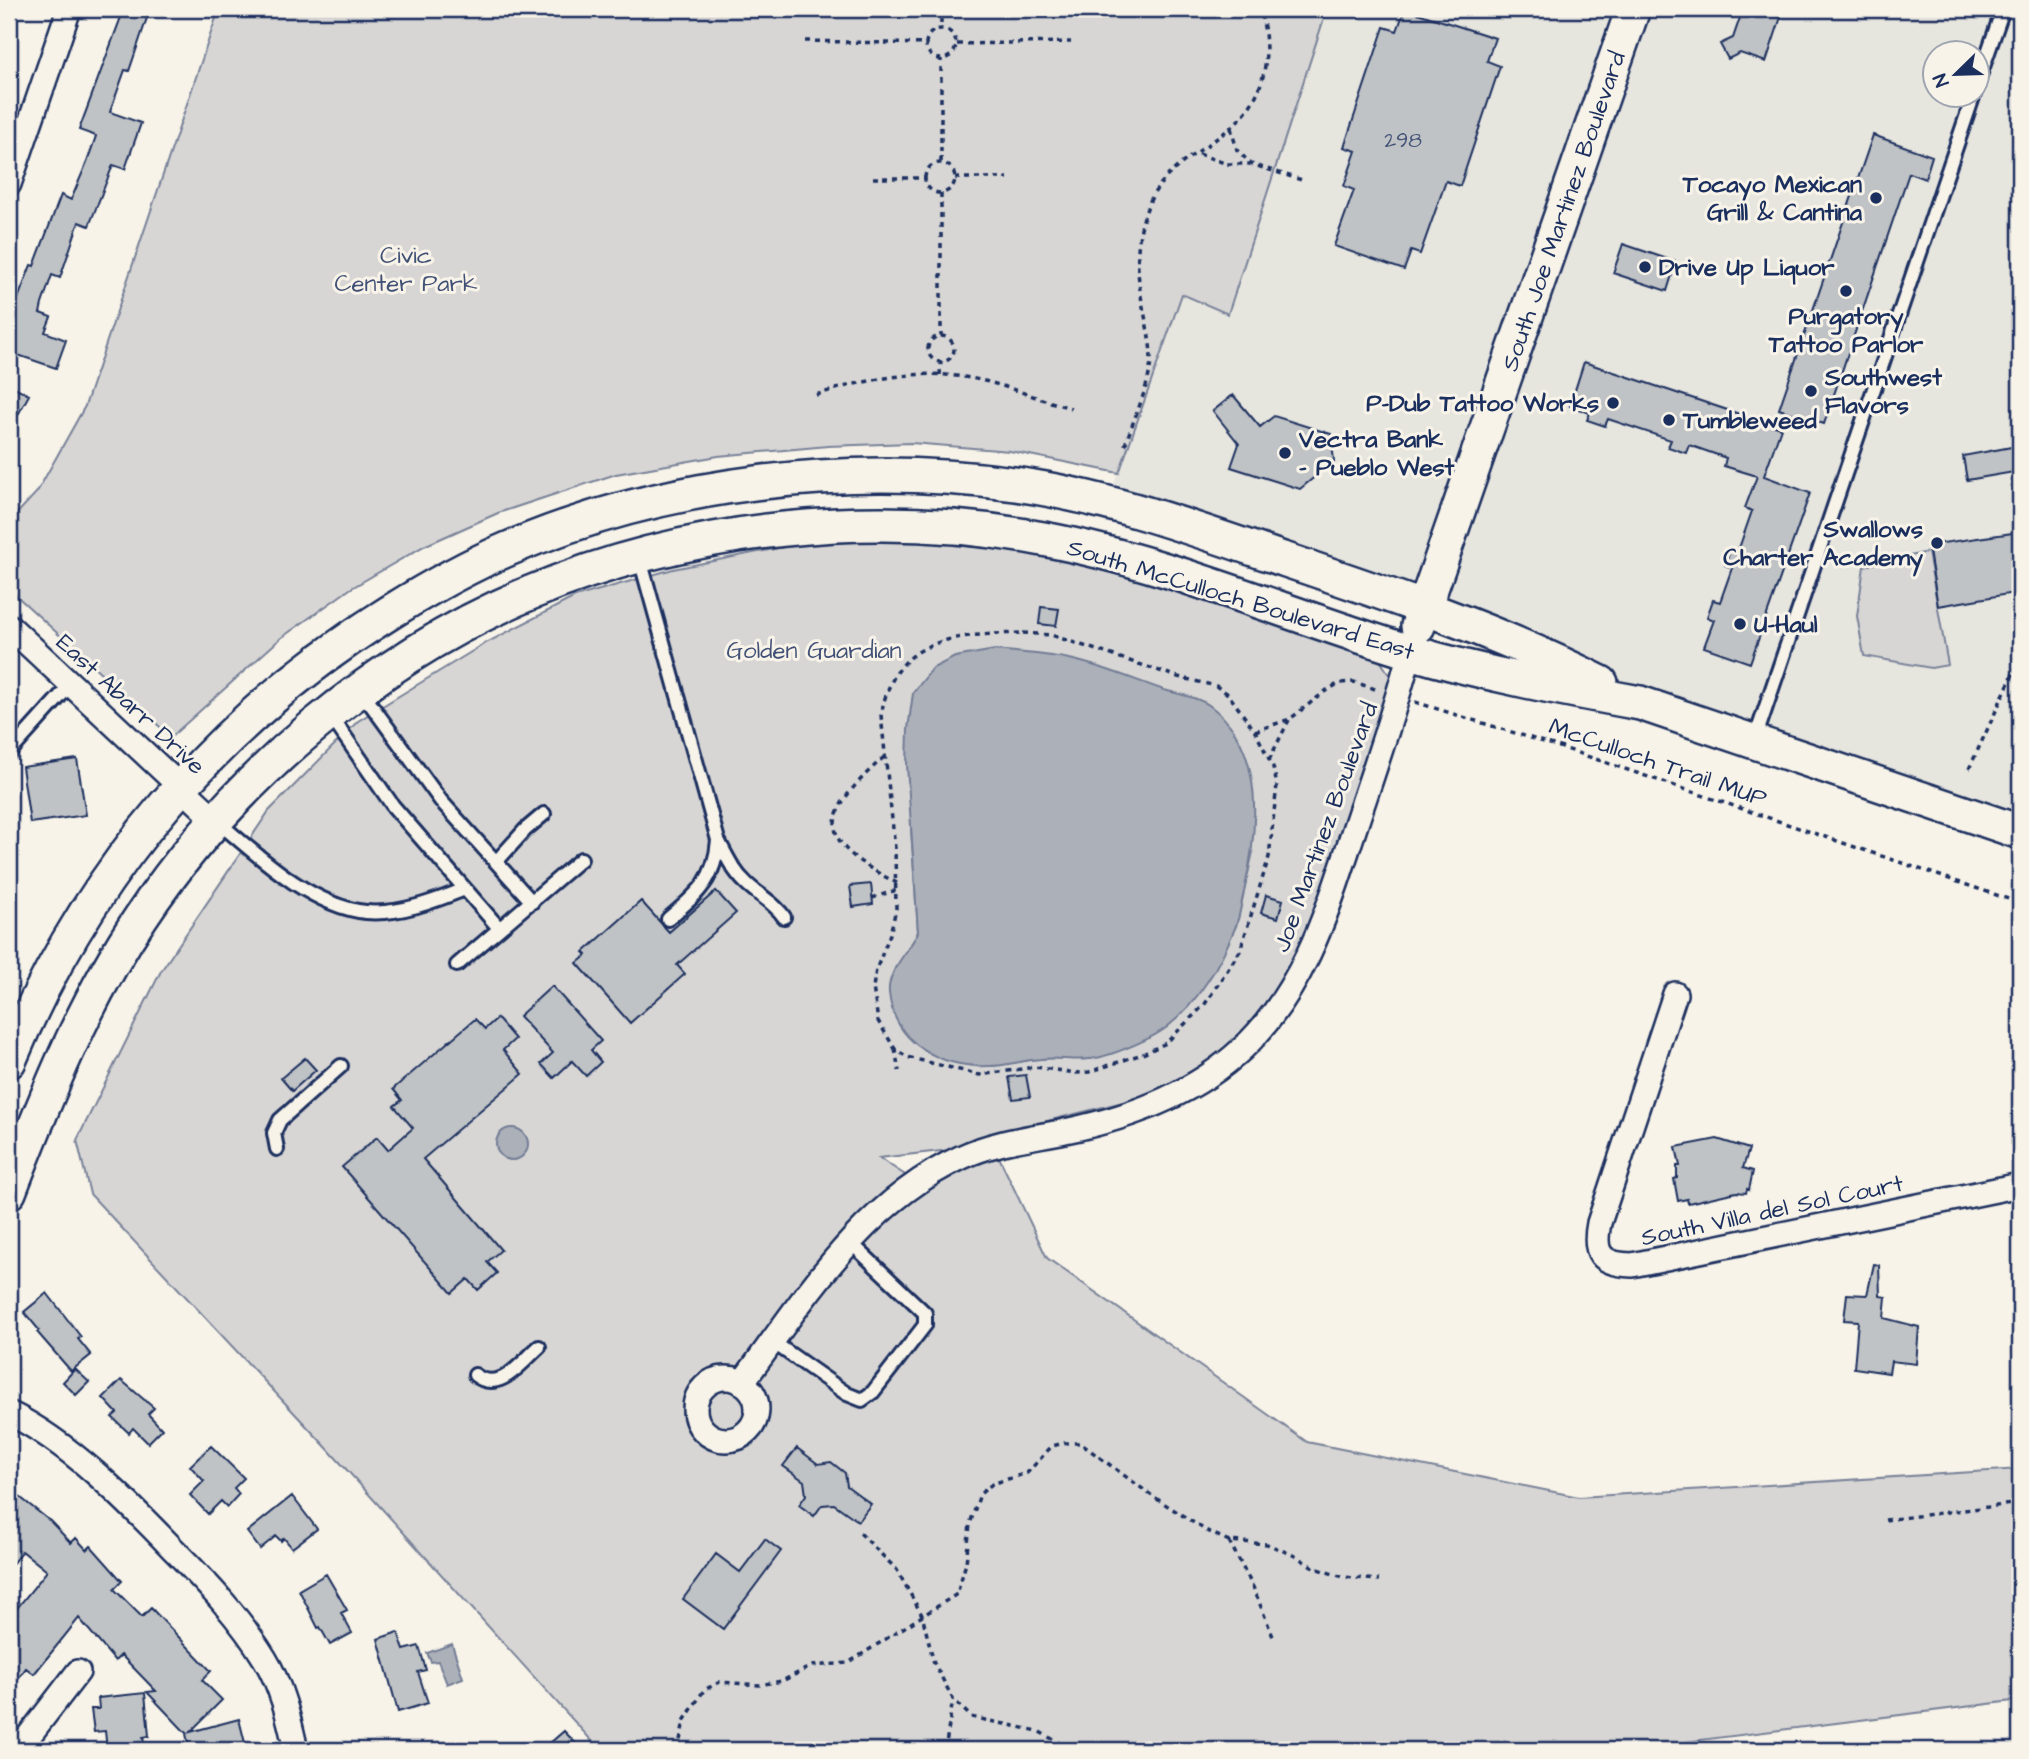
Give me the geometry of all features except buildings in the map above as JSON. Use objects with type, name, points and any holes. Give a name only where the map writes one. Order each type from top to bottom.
[{"type":"main road","name":"South Joe Martinez Boulevard","points":[[1410,652],[1633,9]]},
{"type":"main road","name":"South McCulloch Boulevard East","points":[[9,1061],[59,955],[125,854],[180,787],[230,735],[309,668],[371,624],[466,569],[509,548],[578,523],[659,501],[783,480],[863,475],[956,478],[1048,489],[1166,519],[1424,607],[1536,652],[1640,703],[2020,832]]},
{"type":"main road","name":"South McCulloch Boulevard East","points":[[9,1192],[57,1073],[102,979],[141,916],[217,821],[264,770],[361,691],[432,644],[499,607],[558,582],[639,557],[788,529],[903,525],[1007,533],[1073,545],[1151,566],[1410,652],[1640,703]]},
{"type":"street","points":[[9,184],[69,9]]},
{"type":"street","name":"East Abarr Drive","points":[[9,626],[217,821]]},
{"type":"street","name":"Joe Martinez Boulevard","points":[[742,1384],[849,1241],[876,1214],[916,1182],[962,1156],[1011,1142],[1109,1121],[1137,1111],[1192,1086],[1242,1049],[1282,1003],[1313,948],[1399,697],[1410,652]]},
{"type":"street","name":"South Villa del Sol Court","points":[[1675,994],[1599,1223],[1597,1250],[1610,1262],[1620,1265],[1643,1263],[2020,1185]]},
{"type":"street","points":[[10,1416],[68,1451],[138,1512],[240,1621],[267,1661],[286,1706],[296,1750]]},
{"type":"street","points":[[25,1748],[78,1672]]},
{"type":"lane","points":[[1990,47],[2003,9]]},
{"type":"lane","points":[[1754,742],[1969,108]]},
{"type":"lane","points":[[639,557],[718,840],[737,873],[757,894],[777,907],[784,917]]},
{"type":"lane","points":[[9,753],[71,684]]},
{"type":"lane","points":[[361,691],[426,783],[532,902]]},
{"type":"lane","points":[[330,715],[393,806],[499,928]]},
{"type":"lane","points":[[496,862],[524,830],[544,814]]},
{"type":"lane","points":[[217,821],[254,853],[334,905],[367,912],[390,911],[435,901],[464,889]]},
{"type":"lane","points":[[668,919],[705,886],[713,872],[718,840]]},
{"type":"lane","points":[[457,965],[581,859]]},
{"type":"lane","points":[[277,1149],[274,1133],[280,1120],[341,1066]]},
{"type":"lane","points":[[773,1342],[847,1394],[862,1400],[873,1392],[925,1325],[925,1313],[849,1241]]},
{"type":"lane","points":[[475,1375],[486,1382],[499,1381],[539,1347]]},
{"type":"path","points":[[941,9],[941,29]]},
{"type":"path","points":[[1125,445],[1150,369],[1149,337],[1136,262],[1139,233],[1151,200],[1166,178],[1231,128],[1252,104],[1263,77],[1267,50],[1264,23],[1259,9]]},
{"type":"path","points":[[941,29],[952,33],[957,44],[953,53],[941,59],[930,54],[926,44],[931,33],[941,29]]},
{"type":"path","points":[[805,41],[926,44]]},
{"type":"path","points":[[957,44],[1071,42]]},
{"type":"path","points":[[941,59],[941,162]]},
{"type":"path","points":[[1231,128],[1237,150],[1251,164]]},
{"type":"path","points":[[1198,154],[1227,164],[1251,164],[1305,181]]},
{"type":"path","points":[[941,162],[950,167],[955,178],[952,187],[941,193],[931,191],[925,178],[930,166],[941,162]]},
{"type":"path","points":[[873,178],[925,178]]},
{"type":"path","points":[[955,178],[1008,178]]},
{"type":"path","points":[[941,193],[941,336]]},
{"type":"path","points":[[941,336],[949,340],[954,350],[947,360],[941,361],[931,357],[928,349],[933,339],[941,336]]},
{"type":"path","points":[[940,375],[941,361]]},
{"type":"path","points":[[816,395],[872,380],[940,375],[1005,387],[1071,408]]},
{"type":"path","points":[[895,1049],[907,1057],[980,1075],[1035,1067],[1076,1073],[1089,1072],[1145,1053],[1166,1042],[1205,1004],[1240,951],[1269,857],[1277,785],[1255,731],[1228,694],[1216,686],[1178,677],[1051,635],[967,636],[930,645],[915,654],[891,678],[884,694],[881,715],[895,848],[896,909],[873,987],[878,1021],[895,1049],[899,1072]]},
{"type":"path","points":[[1969,769],[2020,659]]},
{"type":"path","name":"McCulloch Trail MUP","points":[[1255,731],[1290,719],[1326,690],[1340,683],[1354,682],[1563,748],[2020,904]]},
{"type":"path","name":"McCulloch Trail MUP","points":[[1269,760],[1290,719]]},
{"type":"path","points":[[884,757],[848,793],[838,807],[835,821],[841,844],[852,856],[897,883]]},
{"type":"path","points":[[872,898],[897,890]]},
{"type":"path","points":[[678,1750],[684,1721],[704,1690],[720,1682],[760,1685],[782,1681],[812,1667],[848,1663],[957,1594],[966,1563],[970,1524],[980,1494],[992,1484],[1027,1473],[1052,1446],[1064,1443],[1080,1443],[1151,1495],[1205,1530],[1229,1541],[1267,1544],[1343,1577],[1379,1580]]},
{"type":"path","points":[[1885,1520],[2020,1503]]},
{"type":"path","points":[[859,1533],[897,1570],[922,1615],[934,1663],[953,1699],[971,1717],[1038,1731],[1072,1750]]},
{"type":"path","points":[[1229,1541],[1253,1587],[1274,1639]]},
{"type":"path","points":[[945,1750],[953,1699]]},
{"type":"shaded area","points":[[1327,9],[2020,9],[2020,832],[1107,503],[1182,294],[1229,314]]},
{"type":"shaded area","points":[[995,650],[1074,660],[1199,700],[1209,705],[1228,723],[1241,743],[1249,767],[1254,791],[1253,843],[1238,919],[1223,955],[1198,995],[1167,1027],[1129,1047],[1097,1058],[1053,1058],[995,1066],[954,1063],[923,1049],[910,1039],[893,1011],[889,993],[891,977],[918,932],[907,765],[913,693],[933,668],[955,657]]},
{"type":"shaded area","points":[[512,1128],[524,1132],[528,1144],[524,1156],[512,1160],[500,1156],[496,1144],[500,1132]]},
{"type":"shaded area","points":[[452,1644],[463,1678],[447,1684],[438,1661],[431,1662],[427,1653]]},
{"type":"green space","name":"Civic Center Park","points":[[219,9],[1327,9],[1228,314],[1182,294],[1119,473],[1010,451],[911,443],[828,446],[718,456],[616,474],[498,513],[424,546],[350,589],[281,638],[171,737],[9,589],[9,522],[37,492],[85,406]]},
{"type":"green space","name":"Golden Guardian","points":[[844,535],[986,538],[1115,564],[1379,659],[1393,680],[1302,954],[1237,1040],[1197,1071],[1155,1094],[1015,1129],[950,1150],[879,1158],[916,1182],[998,1155],[1047,1258],[1307,1442],[1579,1497],[2020,1469],[2020,1700],[1621,1750],[600,1750],[327,1448],[90,1194],[77,1140],[161,971],[269,811],[358,721],[484,644],[575,597],[673,569]],"holes":[[[911,830],[1253,852],[1236,926],[1213,973],[1193,1000],[1167,1027],[1091,1059],[1042,1058],[991,1066],[889,991],[895,968],[913,944],[918,932]]]},
{"type":"green space","points":[[1928,552],[1948,665],[1931,668],[1864,656],[1857,616],[1864,566]]},
{"type":"place","name":"Tocayo Mexican Grill & Cantina","points":[[1876,198]]},
{"type":"place","name":"Drive Up Liquor","points":[[1645,267]]},
{"type":"place","name":"Purgatory Tattoo Parlor","points":[[1846,291]]},
{"type":"place","name":"Southwest Flavors","points":[[1811,391]]},
{"type":"place","name":"P-Dub Tattoo Works","points":[[1613,403]]},
{"type":"place","name":"Tumbleweed","points":[[1669,420]]},
{"type":"place","name":"Vectra Bank - Pueblo West","points":[[1285,453]]},
{"type":"place","name":"Swallows Charter Academy","points":[[1937,543]]},
{"type":"place","name":"U-Haul","points":[[1740,624]]}]
